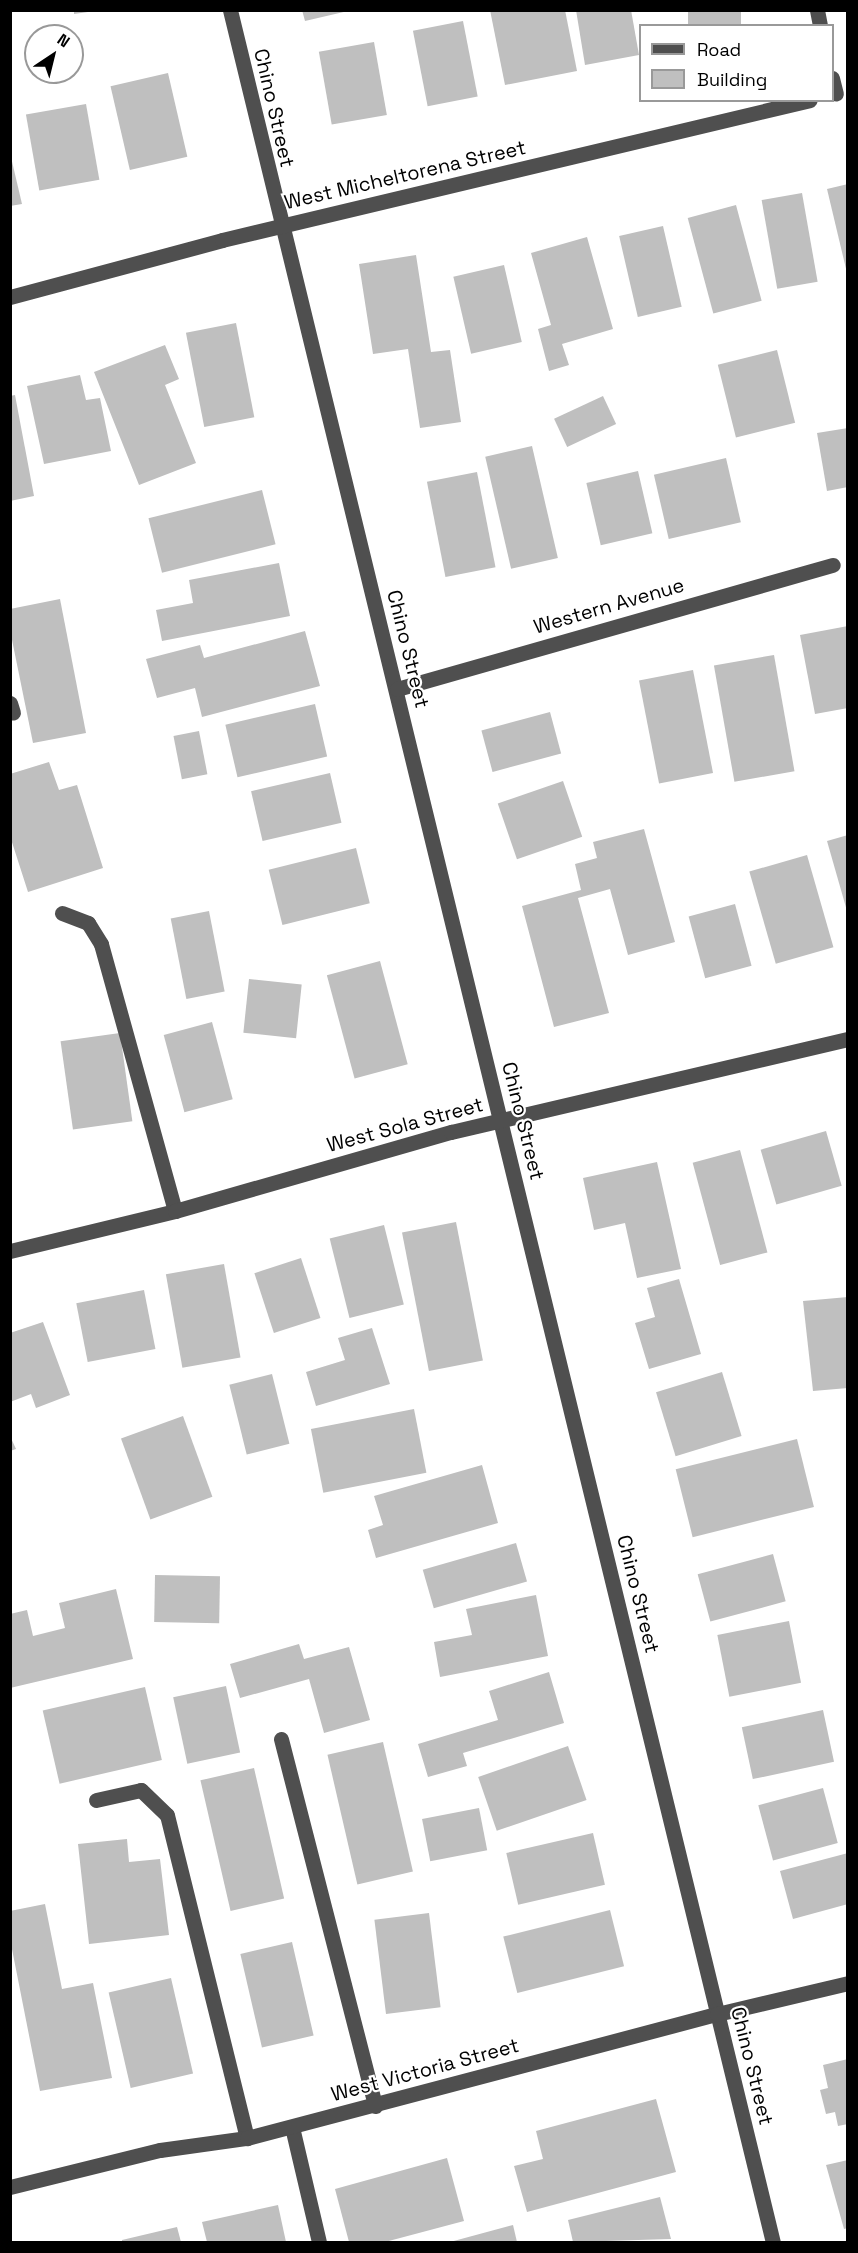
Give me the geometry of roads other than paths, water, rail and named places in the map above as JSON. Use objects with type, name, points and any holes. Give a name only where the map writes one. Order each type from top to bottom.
[{"type":"street","name":"Chino Street","points":[[230,10],[279,226],[397,689],[773,2242]]},
{"type":"street","name":"West Micheltorena Street","points":[[10,297],[279,226],[802,102]]},
{"type":"street","name":"Western Avenue","points":[[397,689],[833,565]]},
{"type":"street","points":[[62,913],[88,923],[101,944],[175,1211]]},
{"type":"street","name":"West Sola Street","points":[[10,1251],[175,1211],[451,1132],[848,1039]]},
{"type":"street","points":[[281,1739],[375,2106]]},
{"type":"street","points":[[96,1800],[141,1790],[167,1815],[247,2138]]},
{"type":"street","name":"West Victoria Street","points":[[10,2187],[160,2150],[247,2138],[717,2014],[848,1983]]},
{"type":"street","points":[[292,2127],[319,2242]]}]
